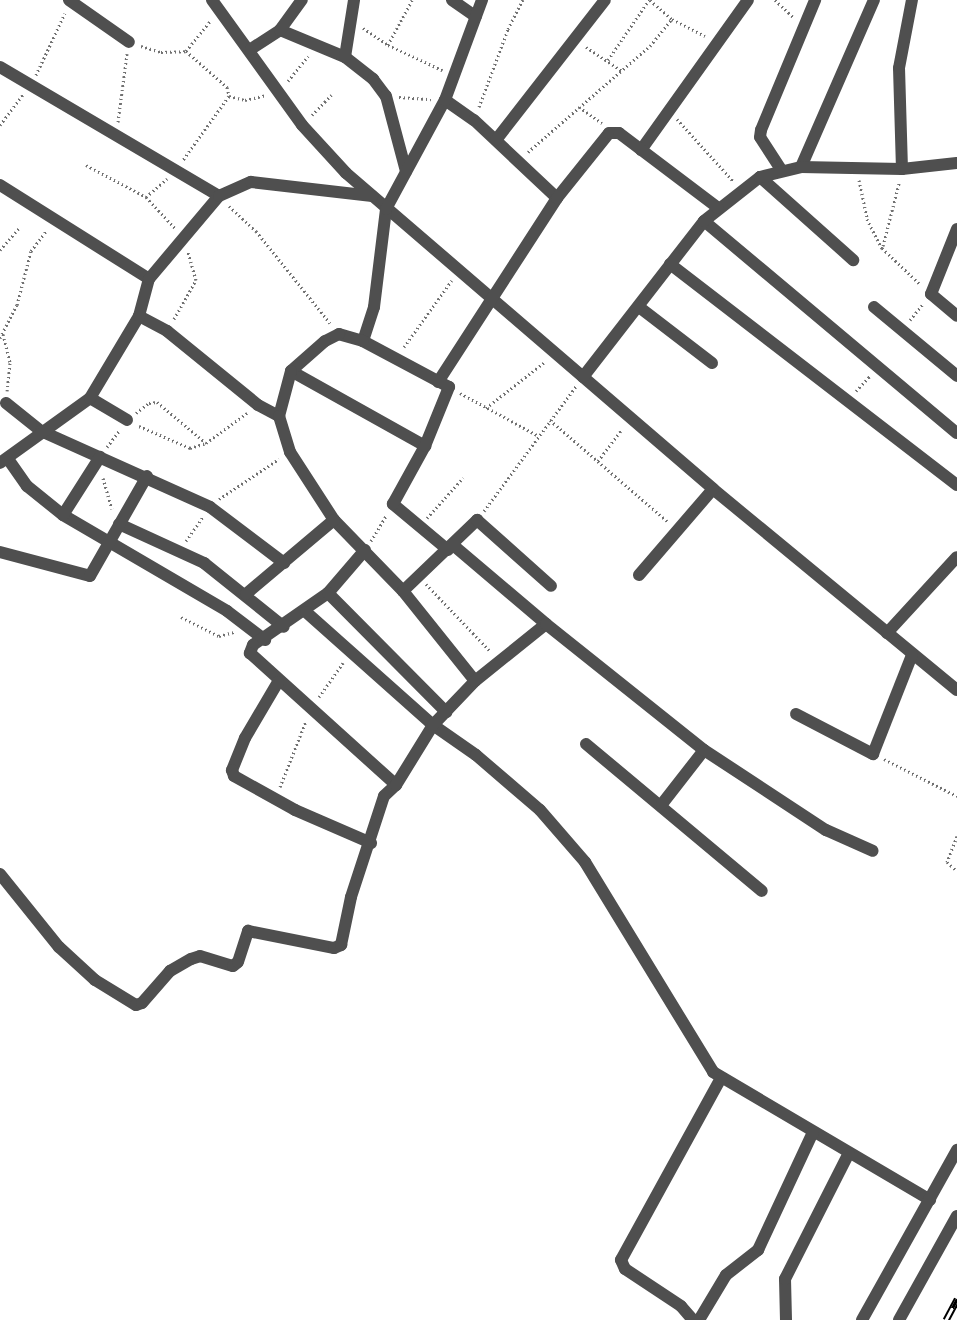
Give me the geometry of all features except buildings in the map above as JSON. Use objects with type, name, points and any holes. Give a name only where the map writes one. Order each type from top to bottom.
[{"type":"street","points":[[251,49],[279,30],[303,0]]},
{"type":"street","points":[[345,57],[354,0]]},
{"type":"street","points":[[452,0],[476,17]]},
{"type":"street","points":[[363,341],[374,307],[386,209],[445,100],[482,0]]},
{"type":"street","points":[[496,140],[605,0]]},
{"type":"street","points":[[641,150],[720,44],[748,0]]},
{"type":"street","points":[[782,171],[760,137],[760,130],[814,0]]},
{"type":"street","points":[[801,166],[874,0]]},
{"type":"street","points":[[902,170],[899,68],[912,0]]},
{"type":"street","points":[[70,1],[129,42]]},
{"type":"street","points":[[216,4],[251,49],[302,124],[386,209],[713,489],[957,690]]},
{"type":"street","points":[[279,30],[314,47],[345,57],[373,79],[386,96],[406,171]]},
{"type":"street","points":[[0,68],[32,84],[115,138],[219,196]]},
{"type":"street","points":[[445,100],[474,120],[557,198]]},
{"type":"street","points":[[718,208],[614,131],[557,198],[492,301],[444,384],[424,446],[393,504],[451,547],[704,750],[826,830],[873,851]]},
{"type":"street","points":[[583,377],[704,220],[740,189],[760,177],[801,166],[902,170],[957,163]]},
{"type":"street","points":[[760,177],[853,260]]},
{"type":"street","points":[[265,640],[195,591],[108,543],[63,515],[27,486],[4,461],[41,431],[90,398],[139,316],[149,279],[219,196],[251,182],[372,196]]},
{"type":"street","points":[[0,185],[149,279]]},
{"type":"street","points":[[704,220],[957,433]]},
{"type":"street","points":[[957,229],[931,294],[957,316]]},
{"type":"street","points":[[670,264],[957,485]]},
{"type":"street","points":[[639,307],[712,363]]},
{"type":"street","points":[[874,307],[957,376]]},
{"type":"street","points":[[139,316],[167,332],[258,405],[279,416]]},
{"type":"street","points":[[444,384],[363,341],[339,334],[310,350],[291,371],[279,416],[290,452],[334,520],[403,591],[475,681]]},
{"type":"street","points":[[291,371],[424,446]]},
{"type":"street","points":[[90,398],[127,420]]},
{"type":"street","points":[[6,403],[41,431],[147,476],[210,507],[284,563]]},
{"type":"street","points":[[63,515],[100,457]]},
{"type":"street","points":[[0,552],[87,577],[147,476]]},
{"type":"street","points":[[639,575],[676,529],[713,489]]},
{"type":"street","points":[[246,594],[334,520]]},
{"type":"street","points":[[403,591],[477,520],[551,586]]},
{"type":"street","points":[[119,524],[179,549],[246,594],[284,627]]},
{"type":"street","points":[[365,550],[328,593],[306,612],[265,640],[253,645],[250,653],[278,682],[396,785]]},
{"type":"street","points":[[887,633],[957,557]]},
{"type":"street","points":[[328,593],[446,712]]},
{"type":"street","points":[[306,612],[433,725],[476,755],[540,810],[585,862],[705,1061],[721,1078],[930,1200]]},
{"type":"street","points":[[0,874],[59,947],[95,980],[136,1005],[142,1003],[170,971],[191,959],[200,956],[233,966],[238,962],[248,931],[333,948],[341,945],[351,897],[371,843],[377,808],[396,785],[433,725],[498,660],[546,624]]},
{"type":"street","points":[[796,714],[873,754],[912,655]]},
{"type":"street","points":[[278,682],[250,728],[232,770],[240,783],[371,843]]},
{"type":"street","points":[[586,744],[662,804],[762,891]]},
{"type":"street","points":[[662,804],[704,750]]},
{"type":"street","points":[[693,1320],[672,1299],[625,1269],[621,1260],[721,1078]]},
{"type":"street","points":[[699,1320],[726,1275],[758,1250],[813,1132]]},
{"type":"street","points":[[862,1320],[957,1150]]},
{"type":"street","points":[[786,1320],[785,1279],[849,1153]]},
{"type":"street","points":[[899,1320],[957,1216]]},
{"type":"path","points":[[388,45],[412,0]]},
{"type":"path","points":[[474,120],[507,28],[523,0]]},
{"type":"path","points":[[608,60],[650,0],[672,19],[720,44]]},
{"type":"path","points":[[775,0],[803,26]]},
{"type":"path","points":[[0,125],[32,84],[70,1]]},
{"type":"path","points":[[186,51],[216,4]]},
{"type":"path","points":[[350,19],[388,45],[454,76]]},
{"type":"path","points":[[517,162],[622,71],[672,19]]},
{"type":"path","points":[[575,39],[622,71]]},
{"type":"path","points":[[115,138],[129,42],[161,52],[186,51],[227,87],[229,96],[174,172],[146,197]]},
{"type":"path","points":[[229,96],[245,100],[279,92],[314,47]]},
{"type":"path","points":[[302,124],[331,95]]},
{"type":"path","points":[[386,96],[445,100]]},
{"type":"path","points":[[579,107],[614,131]]},
{"type":"path","points":[[670,112],[740,189]]},
{"type":"path","points":[[86,165],[146,197],[184,237],[196,280],[167,332]]},
{"type":"path","points":[[859,169],[859,196],[882,248],[910,276]]},
{"type":"path","points":[[882,248],[902,170]]},
{"type":"path","points":[[219,196],[256,231],[339,334]]},
{"type":"path","points":[[0,338],[17,305],[31,251],[54,220]]},
{"type":"path","points":[[0,250],[19,228]]},
{"type":"path","points":[[395,359],[459,271]]},
{"type":"path","points":[[902,331],[931,294]]},
{"type":"path","points":[[2,333],[10,363],[6,403]]},
{"type":"path","points":[[486,408],[555,354]]},
{"type":"path","points":[[848,399],[880,366]]},
{"type":"path","points":[[477,520],[537,435],[583,377]]},
{"type":"path","points":[[444,384],[537,435]]},
{"type":"path","points":[[119,524],[106,497],[100,457],[127,420],[149,403],[157,402],[206,443]]},
{"type":"path","points":[[127,420],[190,448],[206,443],[258,405]]},
{"type":"path","points":[[598,461],[630,419]]},
{"type":"path","points":[[550,420],[676,529]]},
{"type":"path","points":[[179,549],[210,507],[234,486],[290,452]]},
{"type":"path","points":[[420,526],[463,478]]},
{"type":"path","points":[[365,550],[393,504]]},
{"type":"path","points":[[418,577],[498,660]]},
{"type":"path","points":[[181,617],[219,636],[247,626]]},
{"type":"path","points":[[275,800],[310,709],[351,654]]},
{"type":"path","points":[[873,754],[957,796]]},
{"type":"path","points":[[957,836],[947,862],[957,871]]},
{"type":"railway","points":[[946,1320],[957,1299]]}]
